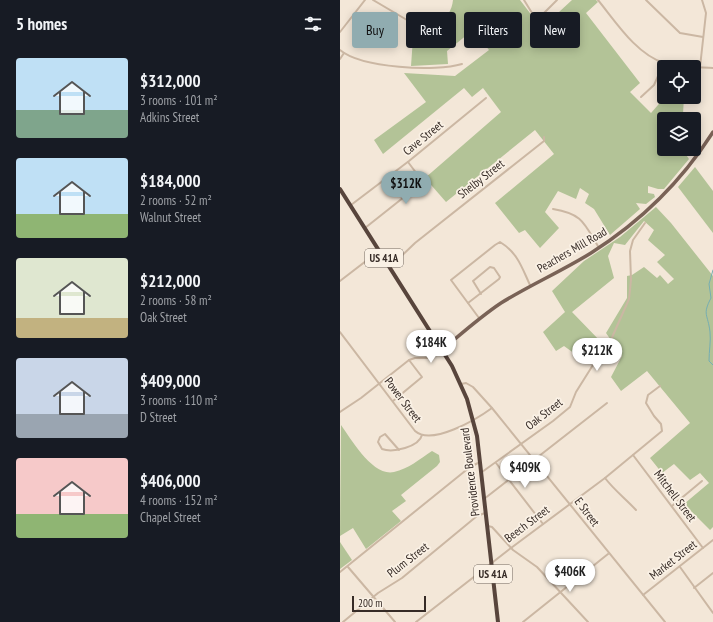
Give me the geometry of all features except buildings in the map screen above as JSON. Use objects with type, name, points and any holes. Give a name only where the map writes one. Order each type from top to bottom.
[{"type":"highway","name":"Providence Boulevard","points":[[340,189],[442,350],[461,384],[474,421],[481,462],[485,513],[498,622]]},
{"type":"main road","name":"Peachers Mill Road","points":[[442,350],[480,319],[530,285],[599,248],[654,204],[683,174],[713,133]]},
{"type":"street","points":[[340,32],[365,0]]},
{"type":"street","points":[[372,0],[406,19]]},
{"type":"street","points":[[524,0],[532,13],[537,15],[544,13],[557,0]]},
{"type":"street","points":[[598,0],[643,51],[659,60]]},
{"type":"street","points":[[646,0],[680,33],[703,37]]},
{"type":"street","points":[[701,60],[706,10],[702,0]]},
{"type":"street","points":[[340,50],[368,62],[410,68],[462,64]]},
{"type":"street","points":[[340,59],[344,53]]},
{"type":"street","points":[[701,67],[713,68]]},
{"type":"street","points":[[641,97],[654,85],[657,78]]},
{"type":"street","name":"Cave Street","points":[[350,205],[408,161],[486,98]]},
{"type":"street","name":"Shelby Street","points":[[390,267],[415,243],[544,141],[544,137]]},
{"type":"street","points":[[365,228],[423,181],[408,161]]},
{"type":"street","points":[[553,209],[569,212],[578,217],[599,248]]},
{"type":"street","name":"Oak Street","points":[[482,472],[570,407],[580,386],[610,342],[629,299],[631,280],[630,250],[633,240],[644,223]]},
{"type":"street","points":[[480,319],[451,280],[500,242],[510,248],[523,266],[524,273],[530,285]]},
{"type":"street","points":[[340,280],[380,251]]},
{"type":"street","points":[[468,303],[481,294],[499,279],[500,277],[494,268],[490,267],[474,281],[481,294]]},
{"type":"street","name":"Power Street","points":[[340,332],[416,432],[422,435],[432,436],[474,421],[492,408]]},
{"type":"street","points":[[340,412],[409,360],[415,358],[429,358],[442,350]]},
{"type":"street","points":[[393,401],[422,377],[409,360]]},
{"type":"street","name":"E Street","points":[[461,384],[466,382],[473,386],[492,408],[570,504],[608,554],[665,622]]},
{"type":"street","name":"Beech Street","points":[[416,622],[491,563],[605,478],[662,431],[661,424],[646,403],[648,395],[660,386]]},
{"type":"street","points":[[484,498],[535,461],[607,403]]},
{"type":"street","points":[[399,450],[388,436],[385,434],[380,437],[378,442],[382,449],[399,450],[420,440],[422,435]]},
{"type":"street","name":"Mitchell Street","points":[[633,455],[703,548]]},
{"type":"street","points":[[340,572],[470,467],[481,462]]},
{"type":"street","points":[[496,463],[543,524]]},
{"type":"street","points":[[605,478],[636,510]]},
{"type":"street","points":[[672,506],[702,481]]},
{"type":"street","name":"Plum Street","points":[[344,622],[373,597],[402,578],[477,516],[485,513]]},
{"type":"street","points":[[487,526],[492,527],[515,552],[531,562],[588,622]]},
{"type":"street","name":"Market Street","points":[[643,594],[680,567],[713,540]]},
{"type":"street","points":[[523,622],[608,554]]},
{"type":"street","points":[[347,566],[395,622]]},
{"type":"street","points":[[680,567],[713,613]]},
{"type":"street","points":[[694,588],[713,573]]},
{"type":"green space","points":[[453,0],[520,0],[530,13],[530,48],[580,48],[580,12],[559,12],[572,0],[596,0],[598,2],[586,13],[640,83],[630,92],[651,113],[659,104],[684,104],[683,112],[657,112],[657,156],[687,156],[689,159],[664,189],[648,186],[648,193],[654,194],[655,197],[646,204],[636,203],[640,209],[610,235],[594,209],[585,203],[589,194],[580,188],[576,199],[558,191],[545,212],[559,228],[540,248],[525,230],[519,233],[495,203],[554,154],[535,130],[446,202],[425,178],[501,112],[483,88],[472,97],[464,88],[383,154],[374,140],[426,102],[404,73],[455,76],[489,50],[487,48],[522,48],[522,12],[464,12],[464,37],[456,44],[456,12],[449,12]]},
{"type":"green space","points":[[412,48],[451,48],[447,51],[448,64],[411,66]]},
{"type":"green space","points":[[695,167],[713,191],[713,233],[678,187]]},
{"type":"green space","points":[[656,207],[671,223],[713,276],[713,527],[710,530],[684,504],[709,483],[700,473],[690,480],[674,464],[662,473],[650,458],[690,423],[647,371],[621,391],[611,377],[622,356],[606,333],[627,298],[627,276],[632,275],[644,267],[657,278],[660,275],[668,284],[674,279],[657,262],[665,255],[648,240],[654,230],[644,221],[625,245],[614,243],[608,256],[614,278],[572,312],[602,343],[589,364],[564,346],[556,351],[543,332],[565,312],[552,291],[584,261],[620,237]]},
{"type":"green space","points":[[341,425],[363,456],[378,469],[386,472],[394,472],[404,469],[432,451],[439,455],[440,462],[437,466],[401,495],[406,501],[392,511],[401,521],[366,549],[353,528],[340,536]]},
{"type":"green space","points":[[340,542],[352,560],[340,569]]},
{"type":"waterway","points":[[713,270],[709,284],[711,298],[706,311],[710,335],[709,361],[713,365]]}]
